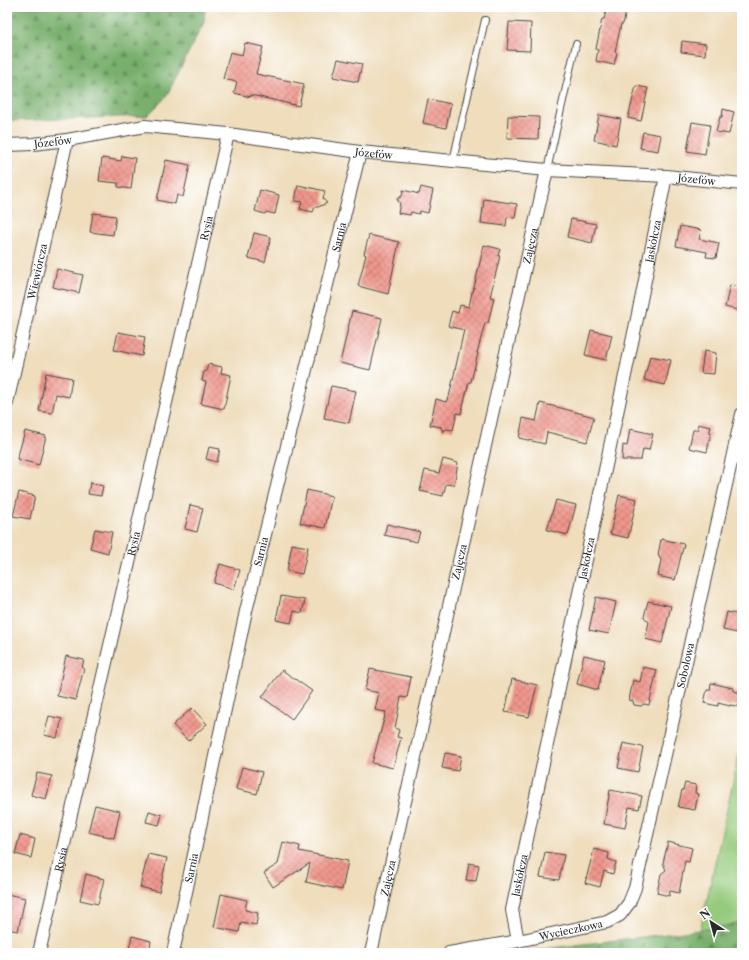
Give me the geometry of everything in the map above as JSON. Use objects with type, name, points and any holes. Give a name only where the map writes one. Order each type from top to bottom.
[{"type":"street","name":"Józefów","points":[[7,146],[67,140],[145,126],[228,134],[360,152],[452,161],[547,170],[666,176],[742,184]]},
{"type":"street","name":"Rysia","points":[[39,953],[228,134]]},
{"type":"street","name":"Wiewiórcza","points":[[7,403],[67,140]]},
{"type":"street","name":"Sarnia","points":[[173,953],[246,611],[360,152]]},
{"type":"street","name":"Zajęcza","points":[[371,953],[547,170]]},
{"type":"street","name":"Jaskółcza","points":[[518,941],[512,910],[641,303],[666,176]]},
{"type":"street","name":"Sobolowa","points":[[620,915],[629,903],[635,888],[742,414]]},
{"type":"street","name":"Wycieczkowa","points":[[449,953],[518,941],[607,922],[620,915]]},
{"type":"lane","points":[[452,161],[485,20]]},
{"type":"lane","points":[[547,170],[576,44]]},
{"type":"green space","points":[[7,7],[205,7],[204,22],[166,97],[147,116],[7,121]]},
{"type":"green space","points":[[742,741],[742,923],[700,930],[703,917]]},
{"type":"green space","points":[[742,923],[742,953],[509,953],[700,930]]},
{"type":"building","points":[[607,8],[626,12],[623,24],[621,24],[615,52],[617,53],[614,65],[596,61],[598,50],[596,49],[602,19],[604,19]]},
{"type":"building","points":[[509,22],[531,23],[530,51],[507,50]]},
{"type":"building","points":[[682,41],[706,44],[705,55],[681,52]]},
{"type":"building","points":[[245,43],[263,47],[256,74],[304,84],[299,106],[251,95],[251,97],[234,93],[237,82],[223,79],[230,52],[242,55]]},
{"type":"building","points":[[338,59],[362,64],[358,82],[333,77]]},
{"type":"building","points":[[636,86],[648,88],[641,121],[628,118]]},
{"type":"building","points":[[428,99],[451,104],[446,128],[423,123]]},
{"type":"building","points":[[723,109],[734,112],[729,134],[716,132],[720,117],[722,117]]},
{"type":"building","points":[[599,115],[621,119],[616,145],[594,140]]},
{"type":"building","points":[[508,116],[539,117],[538,139],[507,138]]},
{"type":"building","points":[[692,122],[710,125],[705,154],[687,151]]},
{"type":"building","points":[[643,132],[661,135],[658,151],[640,148]]},
{"type":"building","points":[[122,156],[135,158],[131,189],[118,187],[118,183],[99,181],[102,158],[121,161]]},
{"type":"building","points":[[166,160],[190,165],[183,197],[177,195],[175,204],[157,200]]},
{"type":"building","points":[[298,185],[325,191],[323,199],[327,203],[315,207],[313,212],[300,209],[302,202],[295,201]]},
{"type":"building","points":[[421,187],[433,190],[428,213],[420,211],[419,214],[411,212],[410,215],[398,213],[400,204],[397,199],[402,196],[403,190],[419,194]]},
{"type":"building","points":[[260,190],[279,195],[275,214],[266,212],[265,214],[255,211]]},
{"type":"building","points":[[484,199],[517,204],[515,218],[507,217],[506,226],[481,223]]},
{"type":"building","points":[[93,213],[116,216],[113,235],[90,232]]},
{"type":"building","points":[[571,219],[596,224],[592,243],[567,237]]},
{"type":"building","points":[[680,226],[701,230],[699,239],[719,243],[716,258],[706,257],[707,252],[676,246]]},
{"type":"building","points":[[254,233],[271,237],[265,262],[248,258]]},
{"type":"building","points":[[369,235],[399,242],[388,294],[358,286],[366,255],[364,254]]},
{"type":"building","points":[[484,245],[500,249],[498,256],[500,256],[490,297],[494,298],[488,323],[485,323],[471,382],[469,382],[461,414],[457,413],[453,430],[446,429],[443,432],[441,427],[430,425],[436,399],[446,402],[449,397],[464,330],[448,326],[452,311],[458,313],[460,305],[469,307]]},
{"type":"building","points":[[57,269],[83,275],[79,293],[53,287]]},
{"type":"building","points":[[730,285],[742,288],[742,311],[725,307]]},
{"type":"building","points":[[352,311],[382,318],[370,370],[340,363]]},
{"type":"building","points":[[591,330],[612,335],[606,360],[585,355]]},
{"type":"building","points":[[118,332],[145,337],[142,356],[114,350]]},
{"type":"building","points":[[704,351],[716,353],[714,374],[701,373]]},
{"type":"building","points":[[650,356],[671,360],[665,385],[644,380]]},
{"type":"building","points":[[208,364],[222,367],[221,373],[231,375],[224,409],[201,404],[206,382],[202,381],[204,371],[206,372]]},
{"type":"building","points":[[46,373],[72,378],[69,397],[56,394],[52,413],[39,411]]},
{"type":"building","points":[[331,386],[356,391],[349,423],[324,418]]},
{"type":"building","points":[[540,403],[594,417],[587,442],[547,432],[545,444],[519,438],[523,418],[536,421]]},
{"type":"building","points":[[698,424],[711,427],[707,452],[689,448],[693,430],[697,430]]},
{"type":"building","points":[[630,429],[653,434],[649,450],[643,449],[641,460],[622,460],[623,445],[627,446]]},
{"type":"building","points":[[25,431],[46,436],[39,465],[17,459]]},
{"type":"building","points":[[209,447],[220,449],[217,462],[206,459]]},
{"type":"building","points":[[443,459],[458,463],[454,485],[446,484],[443,496],[420,491],[425,470],[439,473]]},
{"type":"building","points":[[90,483],[103,486],[101,496],[88,494]]},
{"type":"building","points":[[307,490],[332,496],[325,528],[300,523]]},
{"type":"building","points":[[19,492],[35,496],[30,519],[13,516]]},
{"type":"building","points":[[619,495],[637,499],[628,538],[610,534]]},
{"type":"building","points":[[556,500],[576,505],[568,535],[547,530]]},
{"type":"building","points":[[190,505],[203,508],[197,532],[185,529]]},
{"type":"building","points":[[387,524],[420,532],[417,542],[384,535]]},
{"type":"building","points":[[95,529],[112,532],[108,553],[90,548]]},
{"type":"building","points":[[661,539],[684,544],[675,580],[658,576],[661,560],[658,555]]},
{"type":"building","points":[[292,544],[308,547],[302,574],[287,571]]},
{"type":"building","points":[[220,564],[240,570],[234,589],[214,583]]},
{"type":"building","points":[[281,596],[305,600],[302,613],[294,611],[291,623],[276,620]]},
{"type":"building","points":[[596,597],[616,602],[609,634],[589,630]]},
{"type":"building","points":[[648,601],[671,606],[662,643],[645,639],[649,622],[644,617]]},
{"type":"building","points":[[727,612],[742,615],[742,634],[723,630]]},
{"type":"building","points":[[584,655],[605,660],[598,690],[577,684]]},
{"type":"building","points":[[66,656],[84,660],[82,668],[84,668],[76,700],[57,696]]},
{"type":"building","points":[[643,667],[657,670],[649,705],[634,705],[633,701],[629,700],[633,680],[640,682]]},
{"type":"building","points":[[370,669],[411,677],[407,698],[401,697],[395,728],[399,730],[397,737],[401,738],[393,768],[372,763],[386,712],[375,710],[379,693],[365,690]]},
{"type":"building","points":[[282,670],[312,691],[292,719],[262,697]]},
{"type":"building","points":[[512,679],[537,685],[529,717],[505,712]]},
{"type":"building","points":[[711,683],[733,688],[733,691],[742,693],[742,707],[718,703],[718,706],[704,703],[707,690],[710,690]]},
{"type":"building","points":[[192,708],[207,724],[188,741],[173,725]]},
{"type":"building","points":[[49,716],[62,719],[57,738],[44,735]]},
{"type":"building","points":[[623,743],[643,747],[638,772],[618,768]]},
{"type":"building","points":[[445,753],[461,756],[458,771],[442,768]]},
{"type":"building","points":[[242,767],[262,772],[257,794],[236,789]]},
{"type":"building","points":[[37,773],[52,776],[46,799],[31,795]]},
{"type":"building","points":[[685,783],[696,785],[695,793],[698,794],[695,810],[678,807]]},
{"type":"building","points":[[610,790],[642,796],[639,809],[629,807],[625,828],[604,824]]},
{"type":"building","points":[[95,805],[120,811],[114,838],[88,832]]},
{"type":"building","points":[[149,811],[162,815],[159,825],[146,822]]},
{"type":"building","points":[[20,835],[35,839],[31,858],[15,854]]},
{"type":"building","points":[[283,842],[300,846],[299,851],[348,861],[342,890],[306,882],[310,863],[273,887],[264,873],[278,864]]},
{"type":"building","points":[[668,842],[692,848],[689,862],[685,861],[679,893],[670,891],[669,896],[657,893],[661,874],[666,870],[663,863]]},
{"type":"building","points":[[594,849],[609,853],[608,859],[616,862],[613,874],[604,871],[600,887],[585,883]]},
{"type":"building","points":[[545,852],[564,855],[559,880],[540,877]]},
{"type":"building","points":[[148,854],[167,858],[159,892],[140,887]]},
{"type":"building","points":[[469,863],[479,865],[476,881],[466,880]]},
{"type":"building","points":[[86,874],[104,879],[98,904],[80,900]]},
{"type":"building","points":[[7,894],[25,898],[18,931],[7,929]]},
{"type":"building","points":[[221,894],[247,900],[245,910],[258,913],[256,925],[241,922],[239,932],[214,927]]},
{"type":"building","points":[[132,936],[151,941],[149,953],[128,953]]}]
